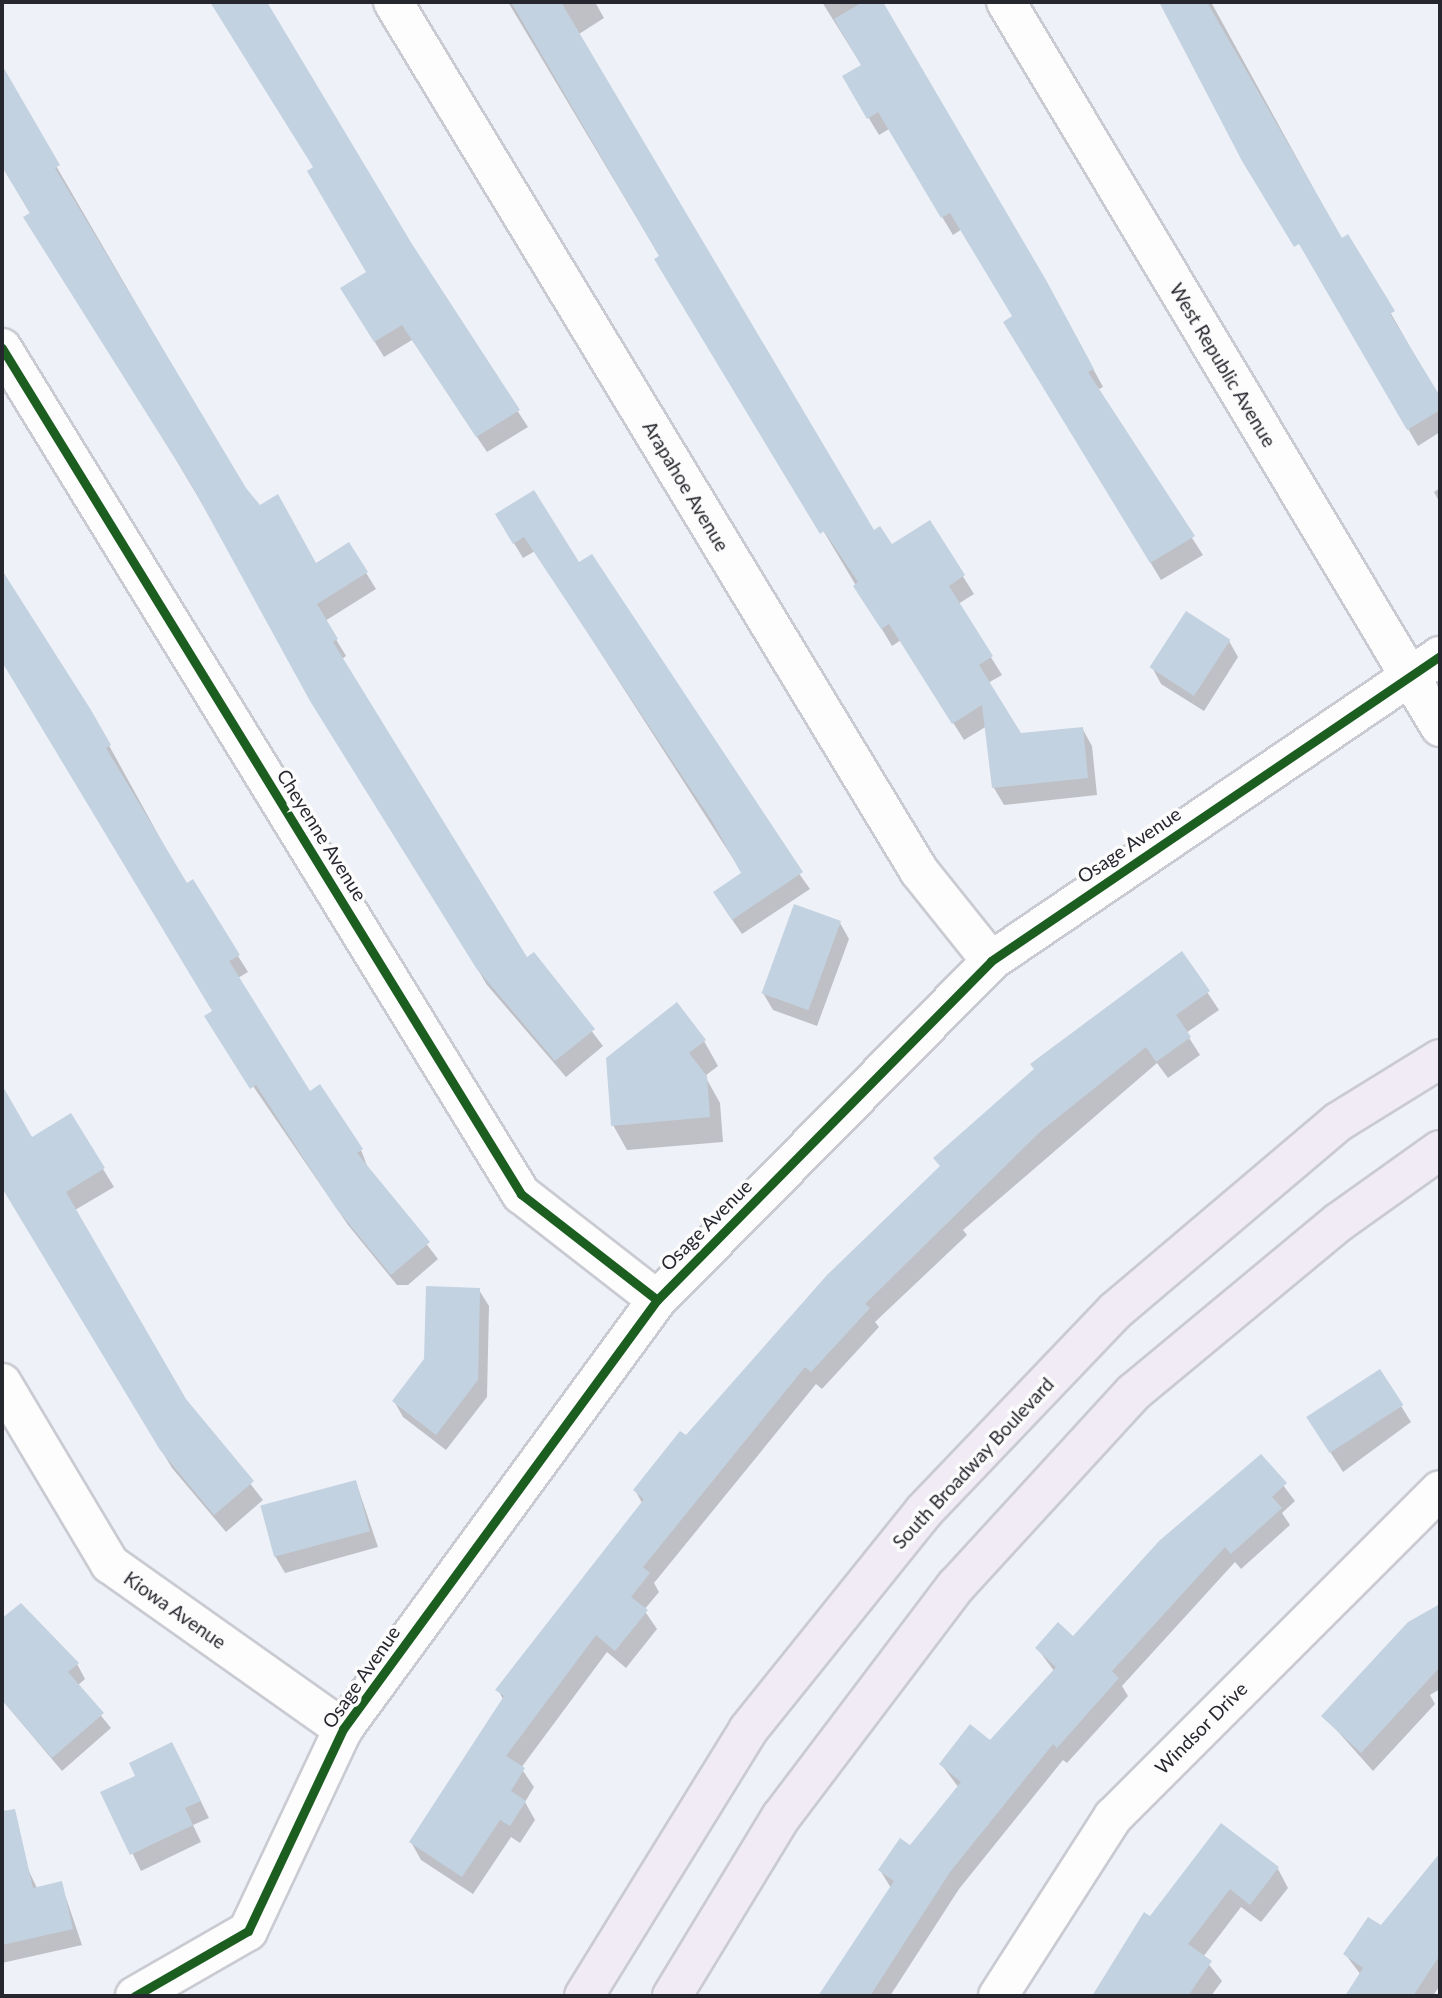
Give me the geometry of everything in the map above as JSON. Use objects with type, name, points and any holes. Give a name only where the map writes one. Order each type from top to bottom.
[{"type":"main road","name":"South Broadway Boulevard","points":[[584,1996],[748,1730],[924,1511],[1115,1311],[1338,1122],[1440,1059]]},
{"type":"main road","points":[[672,1996],[780,1817],[956,1586],[1134,1392],[1339,1222],[1440,1150]]},
{"type":"street","name":"Arapahoe Avenue","points":[[393,2],[919,871],[991,961]]},
{"type":"street","name":"West Republic Avenue","points":[[1006,2],[1440,727]]},
{"type":"street","name":"Cheyenne Avenue","points":[[2,348],[521,1194],[657,1300]]},
{"type":"street","name":"Osage Avenue","points":[[135,1996],[248,1930],[343,1729],[657,1300],[991,961],[1408,675],[1440,656]]},
{"type":"street","name":"Kiowa Avenue","points":[[2,1383],[110,1564],[343,1729]]},
{"type":"street","name":"Windsor Drive","points":[[998,1996],[1113,1817],[1440,1490]]},
{"type":"building","points":[[210,2],[267,2],[412,244],[520,410],[476,437],[402,325],[374,342],[340,288],[366,272],[307,171],[313,167]]},
{"type":"building","points":[[511,2],[561,2],[874,530],[880,526],[892,544],[930,520],[965,575],[949,586],[993,656],[979,665],[1021,733],[1083,727],[1088,778],[992,788],[982,705],[952,724],[889,624],[881,629],[853,586],[858,582],[824,531],[820,534],[654,259],[659,256]]},
{"type":"building","points":[[863,2],[883,2],[1046,280],[1094,369],[1088,372],[1195,536],[1150,563],[1003,322],[1012,316],[950,213],[941,218],[878,112],[867,119],[842,76],[861,65],[834,19]]},
{"type":"building","points":[[1159,2],[1207,2],[1342,238],[1348,234],[1395,311],[1390,314],[1440,396],[1440,410],[1407,430],[1299,244],[1294,247],[1242,161]]},
{"type":"building","points":[[2,65],[60,165],[55,168],[246,488],[260,505],[278,494],[316,563],[349,542],[368,572],[317,604],[338,639],[333,642],[527,957],[534,952],[595,1029],[555,1061],[476,968],[310,701],[191,484],[23,217],[30,213],[2,167]]},
{"type":"building","points":[[534,490],[579,562],[592,554],[803,872],[732,920],[713,892],[741,873],[712,821],[524,537],[513,544],[495,514]]},
{"type":"building","points":[[2,570],[91,710],[111,745],[106,748],[187,883],[193,879],[240,955],[229,961],[310,1091],[320,1084],[363,1149],[357,1153],[430,1242],[391,1275],[336,1208],[256,1085],[250,1089],[204,1016],[212,1011],[2,662]]},
{"type":"building","points":[[1186,611],[1230,640],[1194,696],[1150,667]]},
{"type":"building","points":[[794,904],[841,921],[808,1010],[762,993]]},
{"type":"building","points":[[1182,951],[1210,991],[1176,1015],[1191,1037],[1156,1062],[1146,1047],[1041,1131],[865,1304],[870,1308],[811,1372],[805,1367],[643,1567],[650,1573],[631,1597],[648,1610],[615,1651],[596,1635],[506,1756],[525,1768],[511,1791],[526,1801],[510,1826],[500,1820],[462,1877],[409,1842],[504,1696],[495,1690],[644,1499],[633,1490],[680,1431],[686,1435],[827,1275],[940,1166],[933,1158],[1034,1069],[1030,1064]]},
{"type":"building","points":[[677,1002],[706,1040],[689,1053],[707,1076],[710,1117],[611,1126],[606,1058]]},
{"type":"building","points":[[2,1085],[32,1137],[71,1113],[105,1168],[66,1192],[186,1399],[254,1481],[214,1515],[160,1450],[2,1188]]},
{"type":"building","points":[[426,1286],[480,1288],[478,1380],[436,1435],[392,1401],[424,1359]]},
{"type":"building","points":[[1380,1369],[1403,1405],[1330,1453],[1306,1417]]},
{"type":"building","points":[[1261,1454],[1287,1483],[1272,1497],[1282,1508],[1231,1554],[1225,1547],[1112,1671],[1119,1678],[1057,1748],[1053,1744],[950,1872],[870,1996],[818,1996],[894,1881],[878,1870],[900,1838],[910,1845],[961,1782],[939,1764],[970,1724],[990,1740],[1056,1667],[1035,1648],[1058,1622],[1073,1636],[1159,1541]]},
{"type":"building","points":[[356,1480],[370,1531],[274,1557],[260,1506]]},
{"type":"building","points":[[21,1603],[79,1663],[68,1672],[104,1713],[52,1758],[2,1700],[2,1618]]},
{"type":"building","points":[[1440,1604],[1440,1667],[1361,1753],[1321,1716],[1408,1622]]},
{"type":"building","points":[[172,1742],[201,1801],[185,1808],[193,1825],[130,1855],[100,1792],[135,1776],[129,1763]]},
{"type":"building","points":[[15,1809],[33,1888],[62,1881],[73,1929],[2,1945],[2,1811]]},
{"type":"building","points":[[1221,1823],[1279,1867],[1250,1905],[1230,1889],[1188,1944],[1212,1961],[1188,1996],[1092,1996],[1144,1912],[1150,1916]]},
{"type":"building","points":[[1440,1853],[1440,1955],[1413,1996],[1345,1996],[1363,1968],[1343,1954],[1368,1917],[1381,1925]]},
{"type":"cycle path","points":[[2,348],[521,1194],[657,1300]]},
{"type":"cycle path","points":[[135,1996],[248,1931],[343,1729],[657,1300],[991,961],[1440,656]]}]
